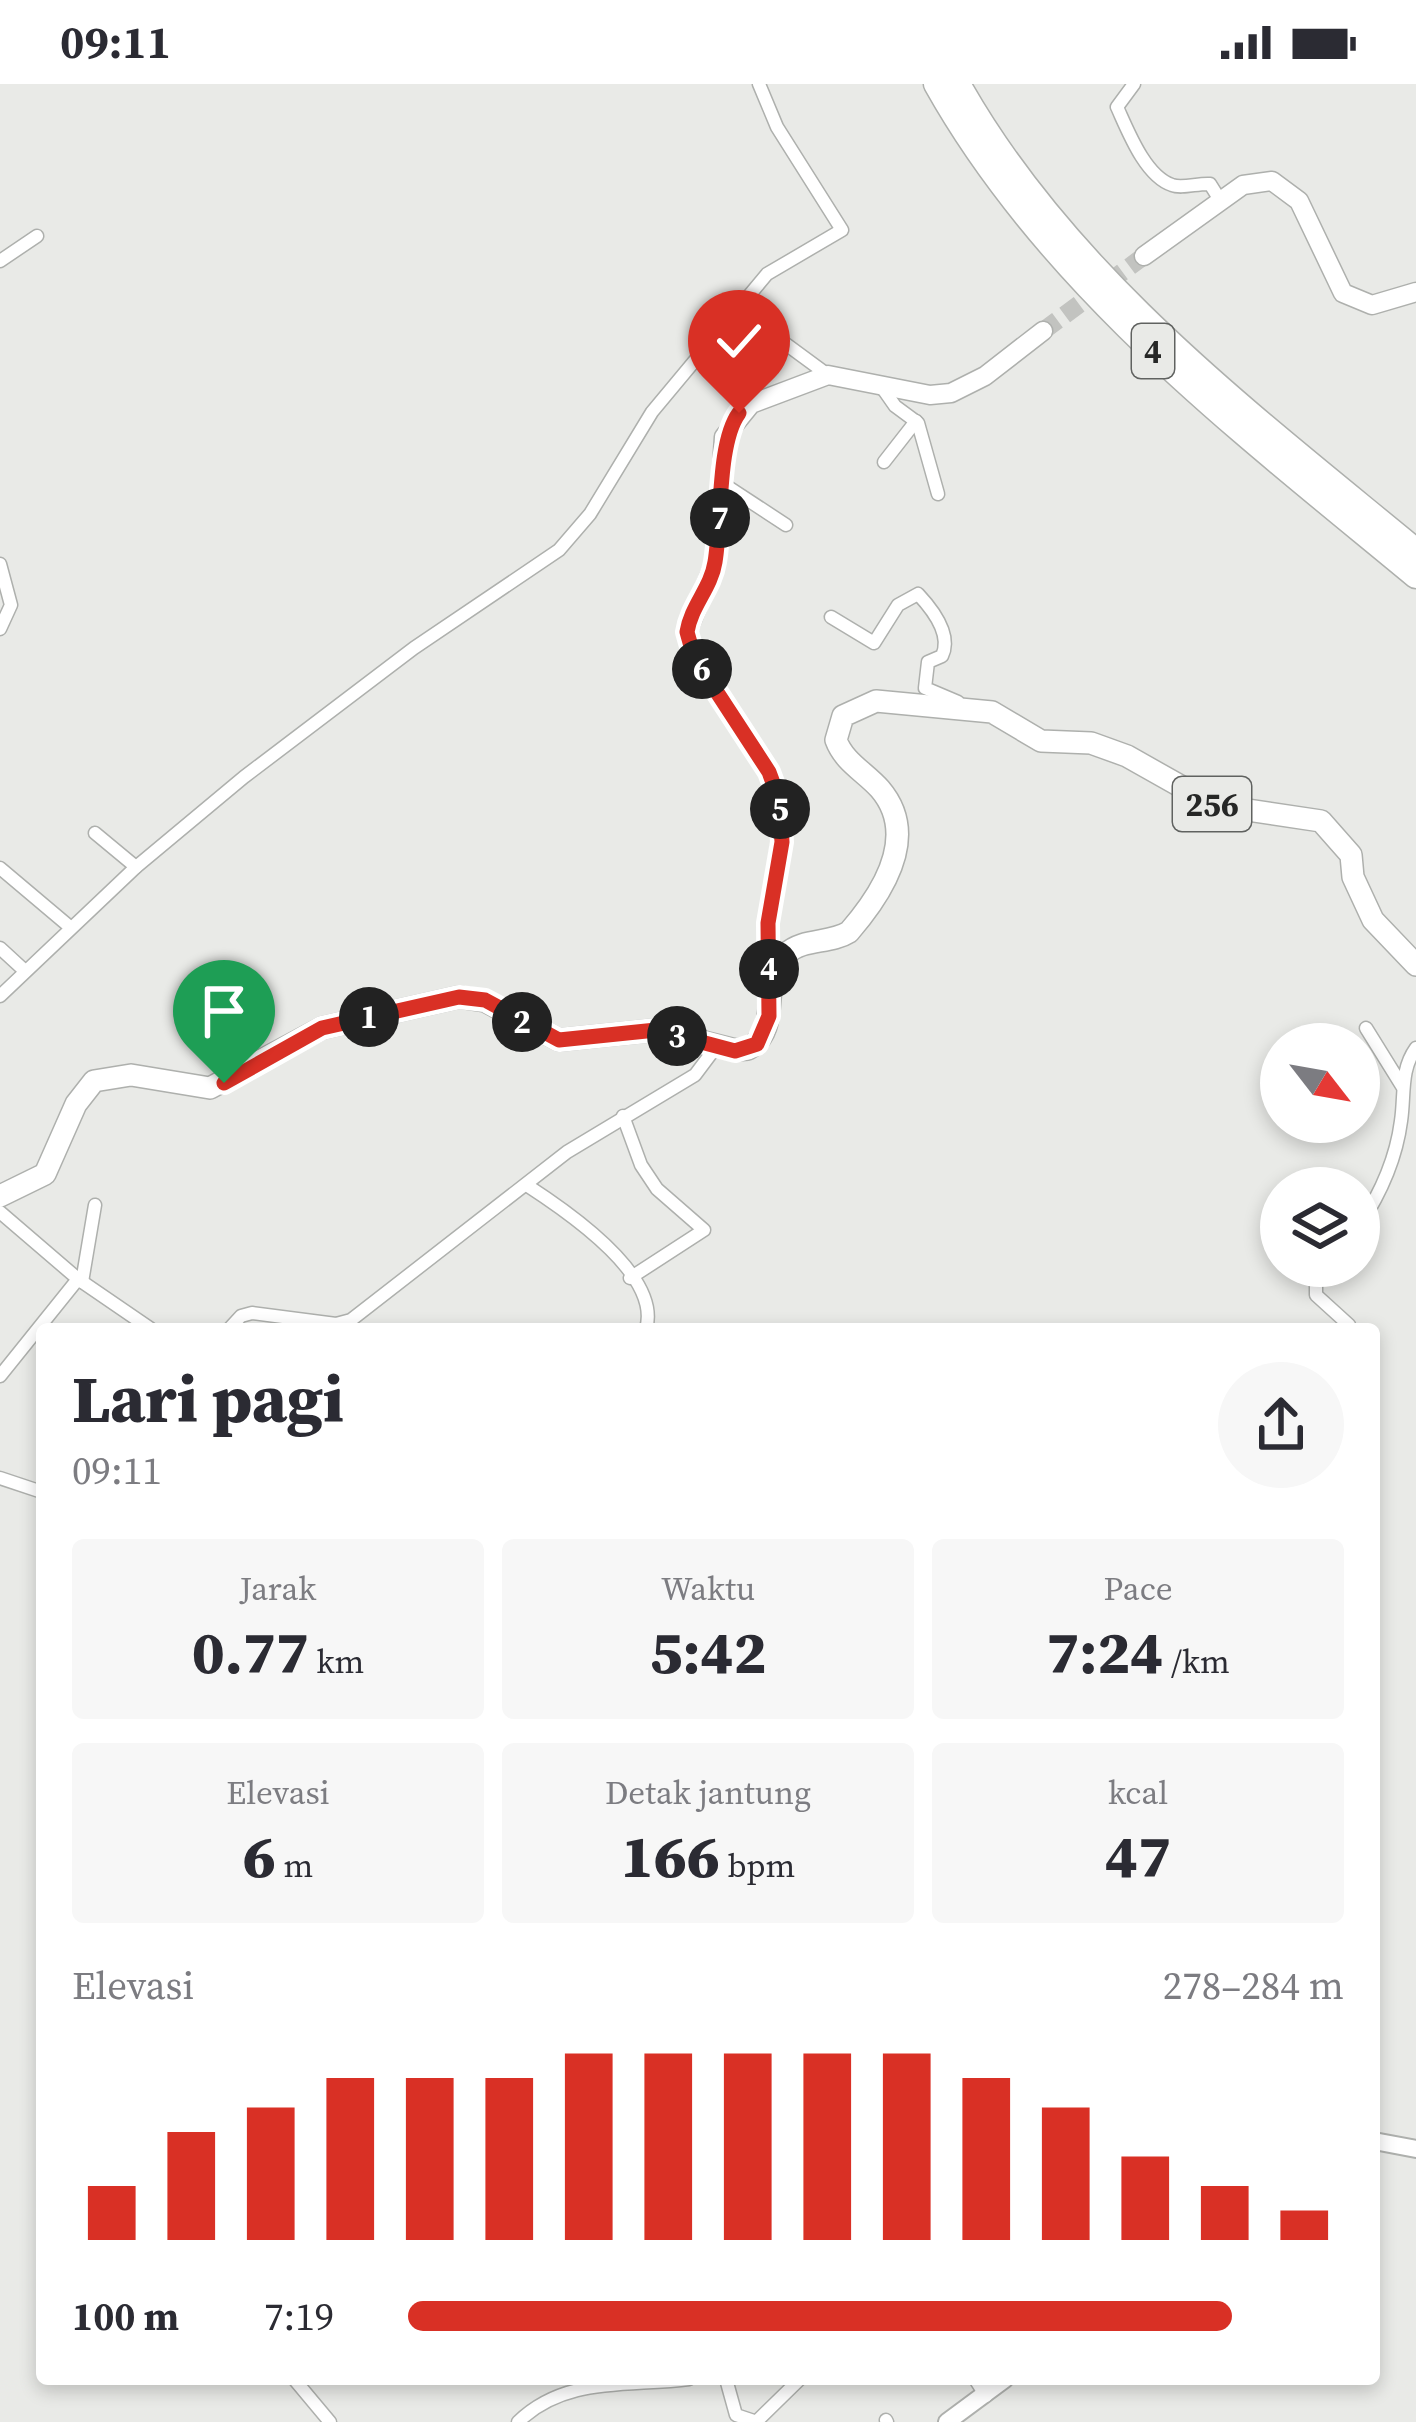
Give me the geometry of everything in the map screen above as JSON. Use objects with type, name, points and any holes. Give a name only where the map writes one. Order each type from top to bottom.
[{"type":"highway","name":"4","points":[[936,84],[1014,201],[1081,280],[1204,398],[1416,576]]},
{"type":"highway","name":"4","points":[[958,84],[1029,189],[1095,266],[1183,353],[1416,551]]},
{"type":"main road","points":[[1144,256],[1252,181],[1283,185],[1299,201],[1343,293],[1372,305],[1416,292]]},
{"type":"main road","points":[[0,1196],[23,1189],[45,1174],[76,1104],[94,1081],[131,1076],[210,1088],[322,1028],[428,1002],[485,1000],[559,1040],[656,1030],[716,1047],[741,1050],[757,1044],[766,1028],[768,923],[782,842],[779,799],[769,772],[688,642],[688,622],[712,577],[725,485],[724,437],[739,413],[762,398],[828,375],[930,395],[951,393],[985,376],[1043,331]]},
{"type":"main road","name":"256","points":[[790,951],[850,932],[886,881],[895,853],[890,803],[836,740],[843,716],[876,701],[1004,716],[1046,742],[1106,747],[1214,805],[1321,821],[1351,855],[1353,877],[1372,920],[1416,965]]},
{"type":"main road","points":[[768,923],[790,951],[769,978]]},
{"type":"street","points":[[0,996],[136,867],[244,777],[414,648],[559,550],[590,514],[652,412],[783,261],[842,230],[778,127],[759,84]]},
{"type":"street","points":[[1134,84],[1117,107],[1159,177],[1174,187],[1210,184],[1220,200]]},
{"type":"street","points":[[0,260],[37,236]]},
{"type":"street","points":[[741,311],[828,375]]},
{"type":"street","points":[[881,386],[896,408],[916,421],[938,494]]},
{"type":"street","points":[[884,462],[916,421]]},
{"type":"street","points":[[725,485],[787,525]]},
{"type":"street","points":[[0,564],[11,605],[0,629]]},
{"type":"street","points":[[831,617],[874,643],[898,605],[918,594],[936,615],[946,646],[944,655],[928,662],[925,688],[975,711]]},
{"type":"street","points":[[95,833],[136,867]]},
{"type":"street","points":[[0,868],[70,928]]},
{"type":"street","points":[[0,948],[25,971]]},
{"type":"street","points":[[340,1323],[351,1320],[567,1152],[682,1084],[716,1047]]},
{"type":"street","points":[[1380,1192],[1396,1148],[1403,1087],[1416,1048]]},
{"type":"street","points":[[1380,1050],[1403,1087]]},
{"type":"street","points":[[623,1116],[641,1165],[657,1189],[704,1229],[633,1283]]},
{"type":"street","points":[[528,1186],[589,1225],[633,1283],[648,1313],[647,1323]]},
{"type":"street","points":[[42,1323],[80,1280],[95,1205]]},
{"type":"street","points":[[0,1212],[80,1280],[142,1323]]},
{"type":"street","points":[[1316,1287],[1316,1295],[1347,1323]]},
{"type":"street","points":[[235,1323],[252,1313],[328,1323]]},
{"type":"street","points":[[2,1369],[36,1330]]},
{"type":"street","points":[[0,1478],[36,1490]]},
{"type":"street","points":[[1380,2142],[1416,2149]]},
{"type":"street","points":[[299,2385],[330,2422]]},
{"type":"street","points":[[518,2422],[544,2401],[599,2385]]},
{"type":"street","points":[[727,2385],[736,2414],[756,2422],[794,2385]]},
{"type":"street","points":[[979,2385],[986,2396]]},
{"type":"street","points":[[947,2422],[998,2385]]},
{"type":"tunnel","points":[[1043,331],[1144,256]]},
{"type":"route","points":[[224,1083],[322,1028],[459,997],[485,1000],[559,1040],[656,1030],[735,1051],[757,1044],[769,1016],[768,923],[782,842],[779,799],[769,772],[694,657],[687,632],[712,577],[725,485],[724,437],[739,413]]}]
